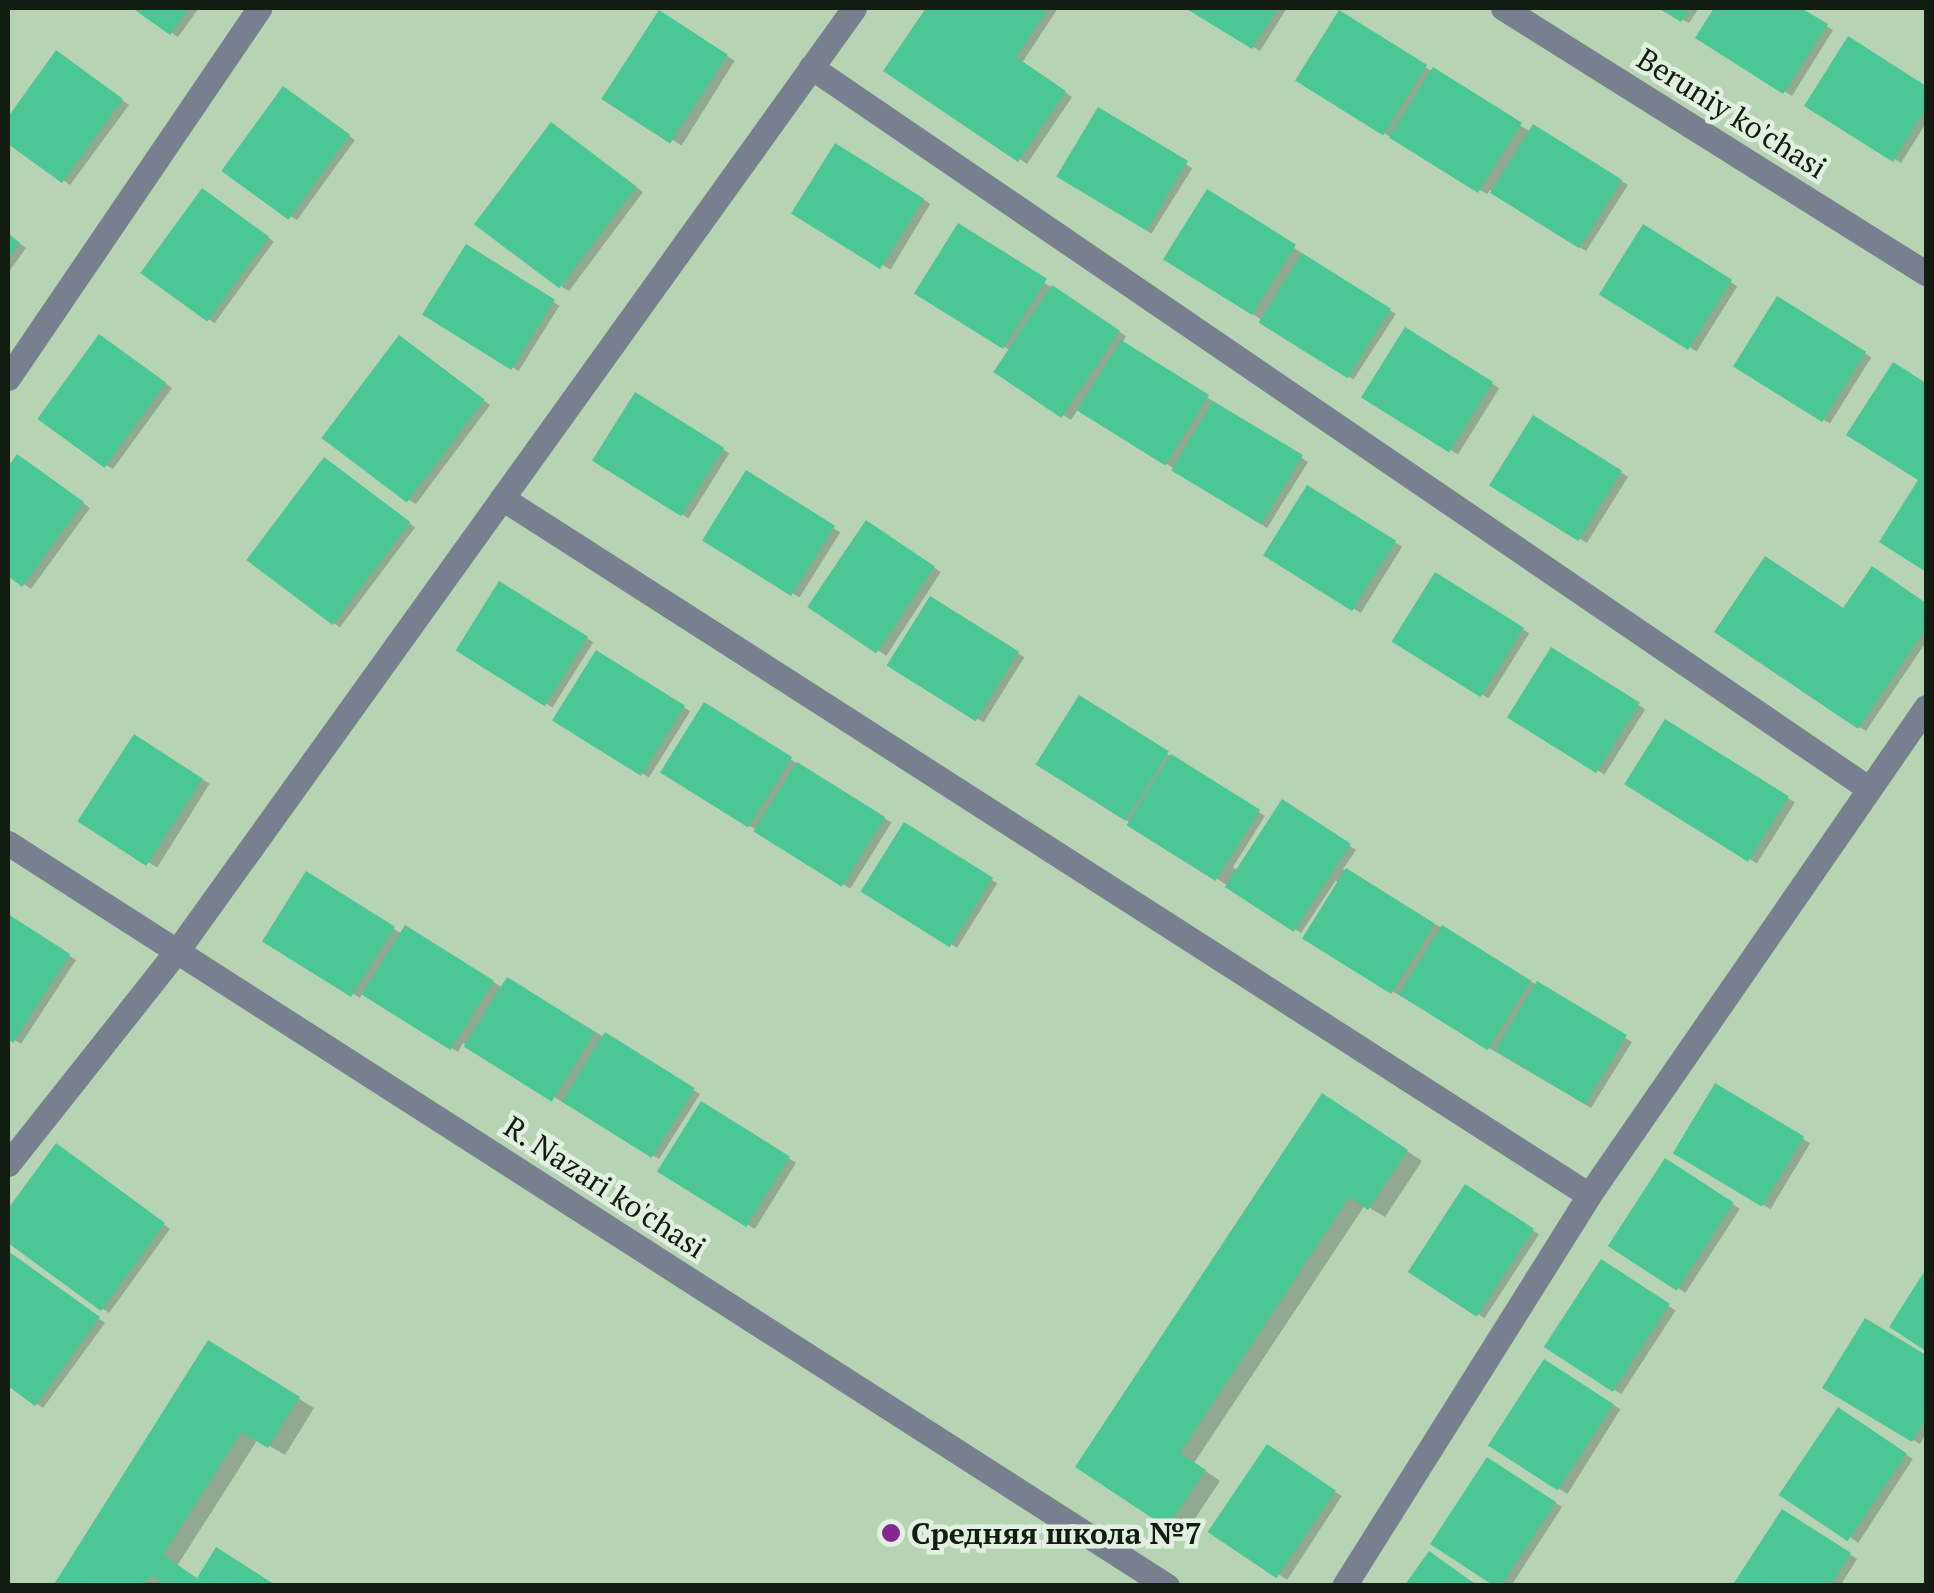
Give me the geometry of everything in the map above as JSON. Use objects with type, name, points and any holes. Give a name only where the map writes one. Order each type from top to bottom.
[{"type":"street","points":[[8,378],[259,8]]},
{"type":"street","points":[[8,1164],[177,951],[854,8]]},
{"type":"street","name":"Beruniy ko'chasi","points":[[1503,8],[1926,273]]},
{"type":"street","points":[[811,67],[1868,788]]},
{"type":"street","points":[[502,498],[1590,1195]]},
{"type":"street","points":[[1344,1586],[1590,1195],[1926,707]]},
{"type":"street","name":"R. Nazari ko'chasi","points":[[8,843],[1168,1586]]},
{"type":"building","points":[[132,8],[189,8],[170,35]]},
{"type":"building","points":[[926,8],[1049,8],[1016,57],[1066,91],[1018,162],[883,71]]},
{"type":"building","points":[[1185,8],[1278,8],[1252,49]]},
{"type":"building","points":[[1658,8],[1690,8],[1681,22]]},
{"type":"building","points":[[1714,8],[1801,8],[1828,24],[1783,94],[1695,38]]},
{"type":"building","points":[[659,10],[728,55],[670,144],[601,99]]},
{"type":"building","points":[[1339,10],[1427,65],[1383,135],[1295,80]]},
{"type":"building","points":[[1848,36],[1926,86],[1926,108],[1893,162],[1804,106]]},
{"type":"building","points":[[56,50],[123,99],[62,183],[8,144],[8,117]]},
{"type":"building","points":[[1433,67],[1522,123],[1478,193],[1389,137]]},
{"type":"building","points":[[283,86],[350,135],[288,220],[221,171]]},
{"type":"building","points":[[1098,107],[1188,161],[1146,231],[1056,176]]},
{"type":"building","points":[[551,122],[636,186],[559,289],[474,224]]},
{"type":"building","points":[[1533,124],[1622,180],[1579,248],[1490,193]]},
{"type":"building","points":[[835,143],[924,199],[880,269],[791,213]]},
{"type":"building","points":[[202,188],[269,237],[207,322],[140,273]]},
{"type":"building","points":[[1207,189],[1296,245],[1252,315],[1163,259]]},
{"type":"building","points":[[958,223],[1047,279],[1003,349],[914,293]]},
{"type":"building","points":[[1643,224],[1732,280],[1688,350],[1599,294]]},
{"type":"building","points":[[8,233],[20,243],[8,260]]},
{"type":"building","points":[[466,244],[555,300],[511,370],[422,314]]},
{"type":"building","points":[[1302,253],[1391,309],[1348,378],[1259,323]]},
{"type":"building","points":[[1052,285],[1120,331],[1061,418],[993,372]]},
{"type":"building","points":[[1777,296],[1866,352],[1822,422],[1733,366]]},
{"type":"building","points":[[1405,327],[1493,382],[1449,452],[1361,397]]},
{"type":"building","points":[[99,334],[166,383],[104,468],[37,419]]},
{"type":"building","points":[[399,335],[484,399],[407,502],[321,438]]},
{"type":"building","points":[[1121,340],[1209,395],[1165,465],[1077,410]]},
{"type":"building","points":[[1893,362],[1926,383],[1926,572],[1879,542],[1918,480],[1846,435]]},
{"type":"building","points":[[635,392],[724,448],[681,516],[592,461]]},
{"type":"building","points":[[1213,401],[1303,455],[1261,525],[1171,470]]},
{"type":"building","points":[[1533,415],[1622,471],[1578,541],[1489,485]]},
{"type":"building","points":[[17,454],[84,502],[22,587],[8,576],[8,467]]},
{"type":"building","points":[[324,457],[410,522],[333,625],[246,560]]},
{"type":"building","points":[[746,470],[835,526],[791,596],[702,540]]},
{"type":"building","points":[[1307,485],[1396,541],[1352,611],[1263,555]]},
{"type":"building","points":[[866,520],[935,566],[876,653],[807,607]]},
{"type":"building","points":[[1765,556],[1843,608],[1872,566],[1926,603],[1926,628],[1858,729],[1714,632]]},
{"type":"building","points":[[1435,572],[1524,628],[1481,697],[1392,642]]},
{"type":"building","points":[[499,581],[588,637],[545,706],[456,651]]},
{"type":"building","points":[[930,596],[1019,652],[976,721],[887,666]]},
{"type":"building","points":[[1551,647],[1640,703],[1596,773],[1507,717]]},
{"type":"building","points":[[596,650],[685,706],[641,776],[552,720]]},
{"type":"building","points":[[1079,695],[1169,751],[1125,821],[1036,765]]},
{"type":"building","points":[[704,702],[792,757],[748,827],[660,772]]},
{"type":"building","points":[[1665,719],[1789,796],[1748,862],[1624,784]]},
{"type":"building","points":[[134,734],[203,779],[146,866],[77,821]]},
{"type":"building","points":[[1171,754],[1260,810],[1216,881],[1126,825]]},
{"type":"building","points":[[797,762],[885,817],[842,887],[754,832]]},
{"type":"building","points":[[1282,799],[1351,844],[1294,932],[1225,887]]},
{"type":"building","points":[[904,822],[993,878],[950,947],[861,892]]},
{"type":"building","points":[[1346,868],[1435,924],[1391,994],[1302,938]]},
{"type":"building","points":[[306,871],[395,927],[351,997],[262,941]]},
{"type":"building","points":[[8,914],[70,954],[13,1043],[8,1039]]},
{"type":"building","points":[[405,925],[494,981],[451,1050],[362,995]]},
{"type":"building","points":[[1442,925],[1531,981],[1488,1050],[1399,995]]},
{"type":"building","points":[[507,977],[595,1032],[552,1102],[464,1047]]},
{"type":"building","points":[[1537,981],[1627,1035],[1585,1105],[1495,1050]]},
{"type":"building","points":[[605,1032],[695,1088],[651,1158],[562,1102]]},
{"type":"building","points":[[1715,1083],[1804,1137],[1762,1207],[1673,1153]]},
{"type":"building","points":[[1322,1093],[1408,1150],[1368,1210],[1349,1197],[1180,1453],[1206,1470],[1167,1528],[1075,1467]]},
{"type":"building","points":[[701,1101],[790,1157],[746,1227],[657,1171]]},
{"type":"building","points":[[56,1143],[165,1223],[101,1311],[8,1243],[8,1209]]},
{"type":"building","points":[[1665,1158],[1734,1203],[1677,1291],[1608,1246]]},
{"type":"building","points":[[1465,1184],[1534,1229],[1477,1317],[1408,1272]]},
{"type":"building","points":[[8,1251],[100,1317],[35,1406],[8,1386]]},
{"type":"building","points":[[1601,1259],[1670,1304],[1613,1392],[1544,1347]]},
{"type":"building","points":[[1926,1269],[1926,1351],[1889,1327]]},
{"type":"building","points":[[1865,1318],[1926,1355],[1926,1418],[1912,1442],[1822,1388]]},
{"type":"building","points":[[208,1340],[300,1397],[268,1448],[241,1432],[163,1555],[197,1578],[216,1547],[277,1586],[167,1586],[151,1575],[144,1586],[53,1586]]},
{"type":"building","points":[[1544,1359],[1614,1404],[1558,1491],[1488,1445]]},
{"type":"building","points":[[1838,1407],[1907,1453],[1848,1541],[1779,1495]]},
{"type":"building","points":[[1267,1444],[1336,1490],[1277,1578],[1208,1532]]},
{"type":"building","points":[[1487,1457],[1556,1502],[1501,1586],[1494,1586],[1430,1544]]},
{"type":"building","points":[[1782,1509],[1851,1553],[1830,1586],[1732,1586]]},
{"type":"building","points":[[1429,1551],[1478,1586],[1404,1586]]},
{"type":"place","name":"Средняя школа №7","points":[[891,1533]]}]
